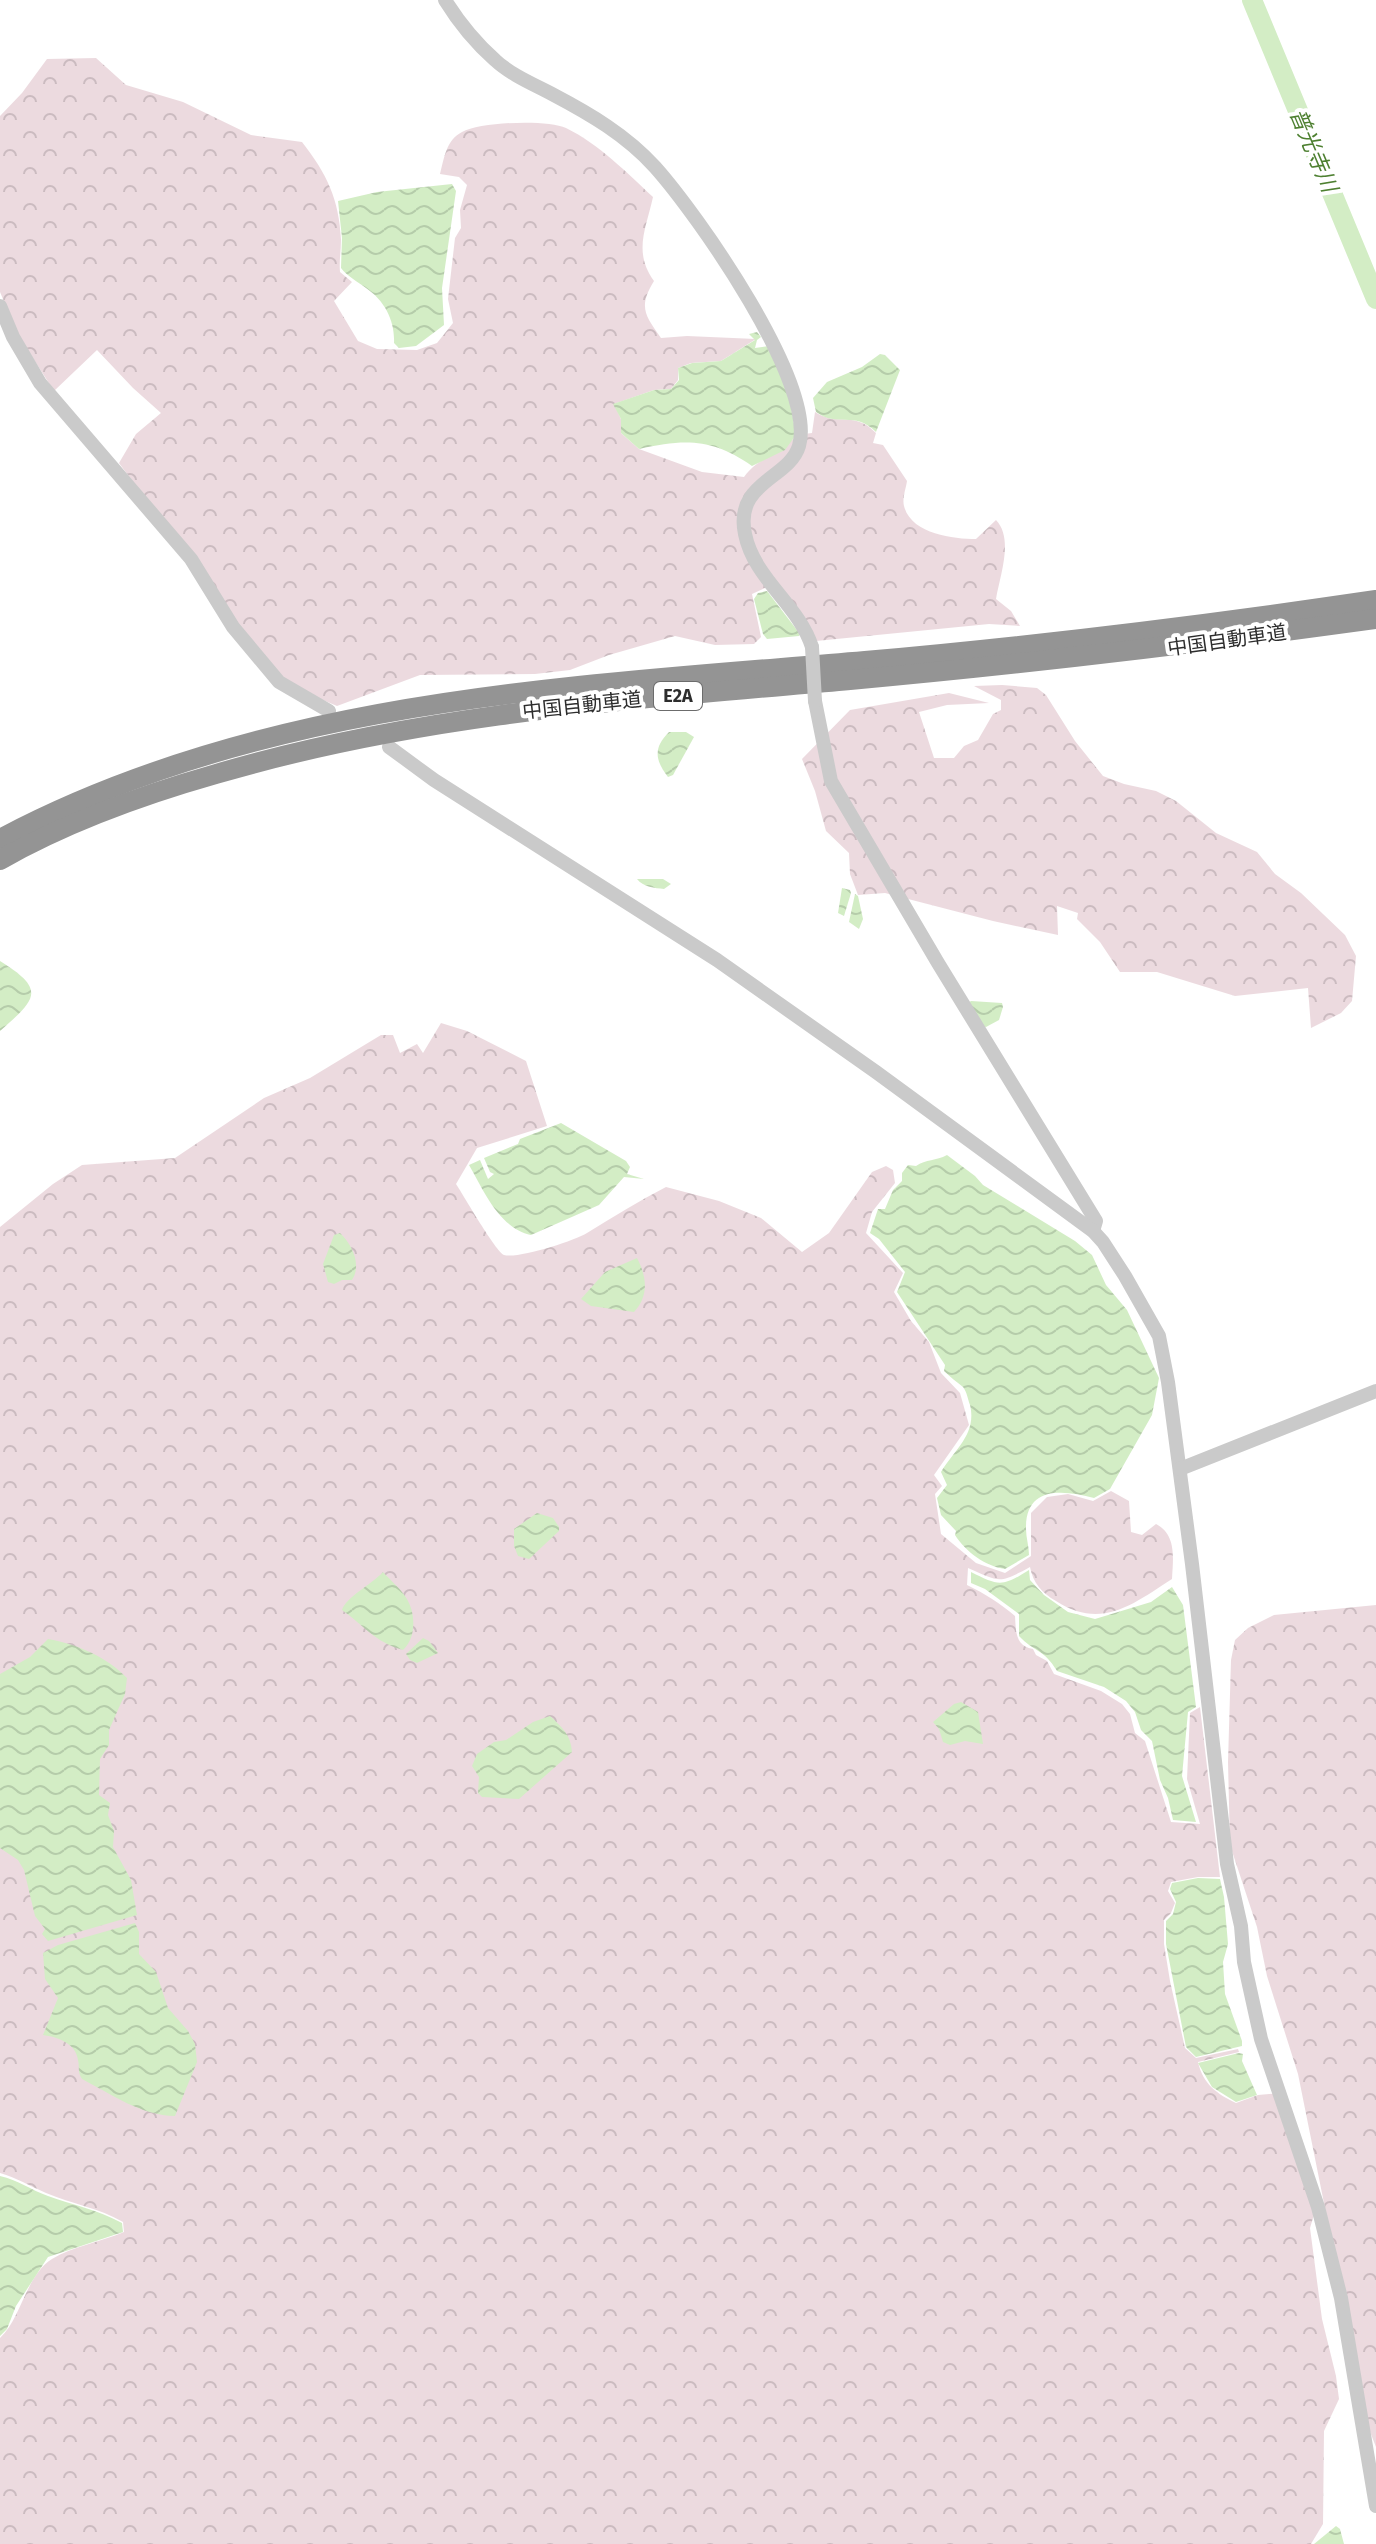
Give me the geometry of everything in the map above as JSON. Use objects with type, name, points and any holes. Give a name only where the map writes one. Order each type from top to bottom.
[{"type":"highway","name":"中国自動車道","points":[[0,839],[116,786],[177,765],[322,726],[409,709],[589,684],[1073,640],[1376,600]]},
{"type":"highway","name":"中国自動車道","points":[[0,860],[68,827],[178,785],[324,744],[411,727],[591,704],[1125,652],[1376,619]]},
{"type":"street","points":[[445,0],[496,61],[617,132],[656,168],[698,224],[770,337],[792,384],[800,437],[794,455],[754,491],[746,507],[744,531],[763,573],[806,628],[812,647],[815,701],[831,781],[1096,1221],[1093,1231]]},
{"type":"street","points":[[0,306],[13,337],[40,383],[191,559],[233,627],[279,682],[329,711]]},
{"type":"street","points":[[389,747],[434,780],[717,960],[888,1080],[1093,1231],[1125,1276],[1159,1336],[1180,1469],[1227,1864],[1241,1926],[1244,1962],[1261,2039],[1318,2207],[1341,2298],[1376,2506]]},
{"type":"street","points":[[1180,1469],[1376,1391]]},
{"type":"green space","points":[[96,58],[126,85],[183,102],[251,135],[302,142],[325,176],[334,199],[340,225],[340,272],[352,282],[334,301],[358,341],[377,349],[417,350],[437,343],[453,323],[448,299],[455,238],[461,228],[460,210],[467,185],[459,177],[440,174],[446,150],[457,135],[483,126],[544,123],[566,128],[590,142],[653,197],[643,250],[644,260],[654,281],[645,304],[648,317],[661,338],[756,339],[721,361],[691,363],[678,368],[678,380],[671,389],[654,390],[614,404],[621,419],[621,433],[639,449],[702,472],[744,477],[757,464],[790,443],[796,435],[812,433],[815,412],[860,422],[876,433],[873,443],[883,445],[907,481],[904,506],[915,523],[945,536],[976,539],[996,520],[1005,547],[996,599],[1011,611],[1020,626],[989,624],[816,641],[790,598],[765,588],[752,594],[761,637],[754,644],[715,645],[675,636],[570,670],[535,674],[420,675],[337,706],[290,686],[235,621],[119,463],[136,434],[161,413],[97,350],[54,391],[18,335],[0,292],[0,116],[47,59]]},
{"type":"green space","points":[[974,686],[1037,688],[1046,695],[1075,741],[1103,776],[1156,791],[1176,801],[1216,833],[1257,852],[1275,874],[1301,893],[1345,935],[1356,956],[1352,1001],[1341,1013],[1311,1028],[1308,988],[1235,996],[1157,972],[1120,972],[1100,942],[1077,919],[1078,913],[1057,906],[1058,935],[885,893],[858,895],[850,874],[849,853],[826,831],[802,759],[850,710],[949,693],[989,703],[947,705],[919,712],[934,758],[954,758],[964,746],[978,740],[993,714],[1001,710],[1001,700]]},
{"type":"green space","points":[[441,1023],[467,1031],[526,1061],[547,1126],[477,1148],[456,1184],[504,1255],[559,1245],[666,1187],[719,1201],[761,1218],[802,1252],[829,1233],[872,1172],[886,1166],[893,1170],[895,1183],[872,1212],[866,1233],[903,1273],[894,1292],[911,1321],[929,1342],[941,1373],[960,1393],[969,1425],[934,1475],[942,1486],[935,1494],[941,1534],[976,1563],[1005,1573],[1031,1556],[1031,1513],[1047,1497],[1068,1494],[1093,1501],[1111,1491],[1129,1501],[1131,1532],[1142,1535],[1156,1524],[1168,1534],[1172,1548],[1172,1579],[1116,1611],[1102,1614],[1072,1609],[1042,1591],[1030,1567],[999,1579],[968,1568],[967,1585],[1015,1616],[1020,1641],[1047,1661],[1054,1674],[1101,1691],[1122,1704],[1130,1714],[1135,1733],[1145,1741],[1171,1822],[1200,1824],[1187,1779],[1190,1713],[1200,1707],[1220,1877],[1171,1882],[1168,1891],[1175,1903],[1164,1920],[1164,1944],[1185,2048],[1196,2058],[1238,2049],[1239,2052],[1198,2062],[1203,2076],[1212,2087],[1236,2103],[1258,2095],[1280,2093],[1319,2198],[1310,2228],[1322,2319],[1339,2399],[1324,2431],[1323,2524],[1311,2544],[0,2544],[0,2338],[43,2266],[69,2251],[124,2232],[123,2222],[114,2217],[0,2173],[0,1227],[82,1165],[175,1158],[264,1098],[310,1078],[381,1035],[393,1035],[400,1053],[417,1044],[423,1053]]},
{"type":"green space","points":[[1376,1605],[1376,2447],[1348,2375],[1328,2223],[1298,2074],[1267,1976],[1257,1927],[1230,1845],[1228,1762],[1231,1660],[1235,1640],[1248,1628],[1274,1615]]},
{"type":"water","points":[[452,184],[456,191],[442,288],[444,325],[416,346],[399,348],[394,343],[393,327],[383,305],[341,268],[338,201],[377,192]]},
{"type":"water","points":[[757,332],[761,337],[755,348],[769,346],[784,368],[796,435],[785,450],[752,466],[724,450],[698,443],[639,449],[621,433],[621,419],[613,404],[654,390],[671,389],[679,380],[678,368],[692,363],[721,361],[755,340],[749,334]]},
{"type":"water","points":[[880,354],[900,370],[876,432],[860,422],[831,419],[816,412],[813,398],[827,382],[862,367]]},
{"type":"water","points":[[767,591],[799,636],[767,639],[763,634],[754,599],[758,593]]},
{"type":"water","points":[[669,732],[686,732],[694,737],[673,775],[668,777],[660,765],[658,749]]},
{"type":"water","points":[[637,879],[663,879],[671,884],[664,889],[657,888]]},
{"type":"water","points":[[842,888],[851,893],[844,916],[838,913]]},
{"type":"water","points":[[855,894],[863,919],[859,929],[849,922]]},
{"type":"water","points":[[0,961],[25,980],[31,995],[22,1011],[0,1031]]},
{"type":"water","points":[[968,1003],[1002,1003],[999,1020],[986,1027],[981,1026]]},
{"type":"water","points":[[561,1123],[626,1161],[630,1167],[627,1174],[644,1179],[624,1177],[599,1205],[531,1235],[501,1217],[469,1165],[480,1160],[488,1179],[494,1174],[484,1158],[518,1144],[520,1139]]},
{"type":"water","points":[[947,1155],[983,1185],[1075,1241],[1092,1255],[1106,1285],[1127,1310],[1159,1378],[1152,1415],[1110,1489],[1094,1498],[1059,1493],[1039,1498],[1027,1515],[1029,1555],[1005,1569],[990,1565],[970,1552],[941,1515],[937,1498],[947,1485],[941,1472],[968,1433],[970,1405],[964,1389],[944,1371],[945,1365],[897,1292],[905,1272],[879,1239],[870,1233],[878,1209],[885,1209],[908,1165],[916,1166]]},
{"type":"water","points":[[340,1233],[352,1249],[356,1268],[352,1280],[334,1284],[328,1282],[323,1264],[334,1235]]},
{"type":"water","points":[[637,1258],[645,1286],[634,1312],[591,1306],[581,1299],[605,1272]]},
{"type":"water","points":[[537,1513],[553,1518],[559,1531],[529,1559],[518,1556],[514,1546],[514,1529]]},
{"type":"water","points":[[1029,1570],[1030,1580],[1044,1595],[1068,1612],[1095,1619],[1151,1602],[1172,1587],[1183,1605],[1196,1707],[1188,1712],[1182,1776],[1196,1822],[1173,1820],[1152,1741],[1141,1730],[1135,1712],[1126,1701],[1104,1687],[1057,1671],[1048,1658],[1019,1636],[1019,1614],[985,1589],[971,1583],[971,1572],[1000,1583]]},
{"type":"water","points":[[383,1572],[403,1593],[411,1609],[413,1632],[403,1650],[377,1638],[342,1610],[348,1600]]},
{"type":"water","points":[[423,1638],[438,1653],[417,1663],[406,1654]]},
{"type":"water","points":[[48,1639],[91,1652],[127,1678],[125,1694],[109,1730],[109,1745],[100,1759],[99,1795],[110,1803],[108,1815],[114,1831],[113,1847],[131,1880],[137,1915],[48,1941],[42,1934],[45,1929],[35,1916],[24,1870],[18,1860],[0,1848],[0,1674],[30,1657]]},
{"type":"water","points":[[961,1702],[978,1712],[983,1744],[965,1741],[950,1745],[943,1742],[933,1722],[954,1704]]},
{"type":"water","points":[[550,1716],[568,1736],[572,1752],[519,1799],[482,1797],[478,1793],[479,1777],[472,1766],[477,1754],[494,1742],[506,1740],[533,1722]]},
{"type":"water","points":[[1198,1878],[1220,1879],[1228,1944],[1223,1962],[1225,1994],[1242,2046],[1196,2057],[1186,2047],[1166,1944],[1166,1921],[1173,1914],[1176,1902],[1170,1889],[1172,1883]]},
{"type":"water","points":[[135,1923],[139,1932],[139,1954],[156,1972],[168,2008],[195,2044],[197,2062],[175,2116],[139,2108],[82,2079],[74,2049],[60,2039],[43,2035],[58,1998],[45,1979],[43,1953],[58,1945]]},
{"type":"water","points":[[1243,2054],[1242,2061],[1257,2095],[1236,2102],[1212,2087],[1198,2063]]},
{"type":"water","points":[[0,2176],[113,2218],[122,2223],[123,2232],[48,2257],[0,2336]]},
{"type":"water","points":[[1336,2526],[1340,2529],[1344,2544],[1314,2544]]},
{"type":"waterway","name":"普光寺川","points":[[1252,0],[1376,299]]}]
